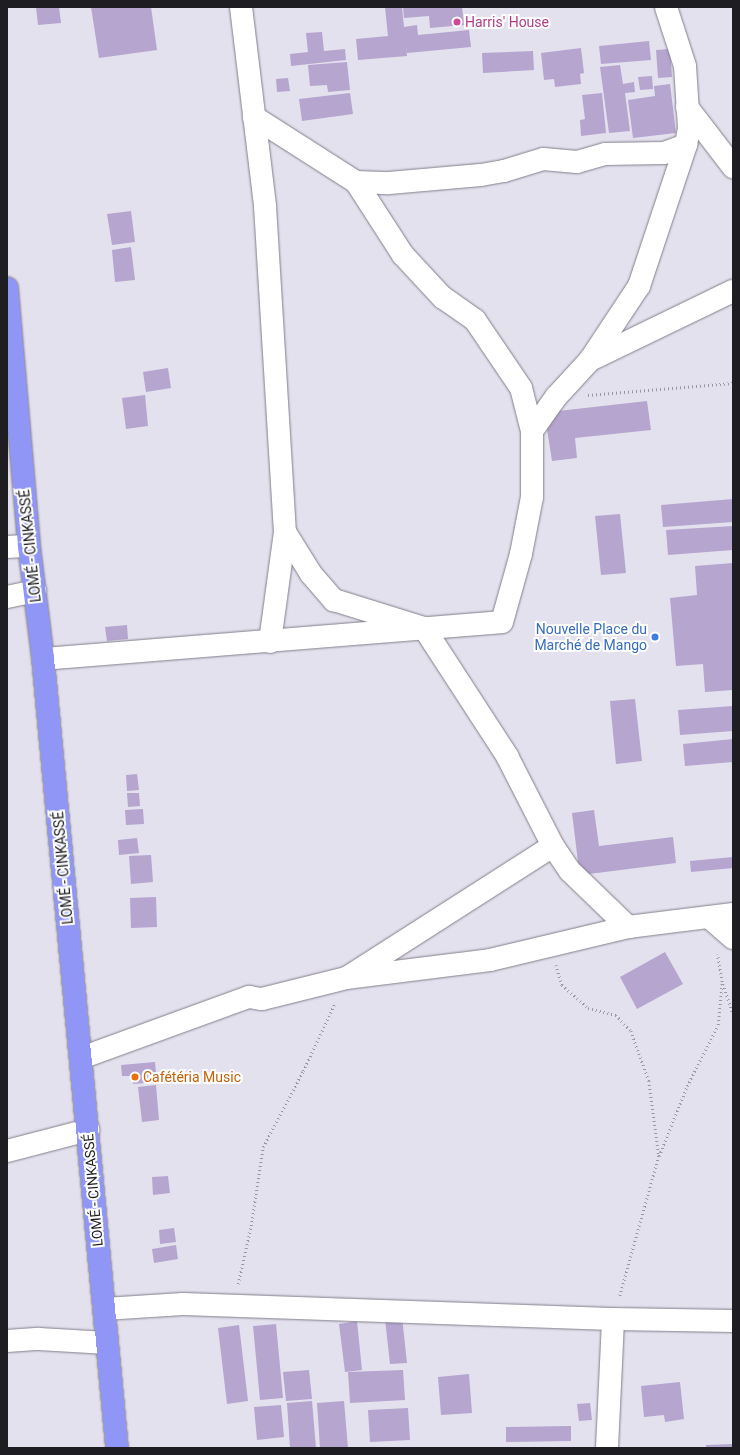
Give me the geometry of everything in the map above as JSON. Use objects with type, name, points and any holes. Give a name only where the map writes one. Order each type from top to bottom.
[{"type":"highway","name":"LOMÉ - CINKASSÉ","points":[[7,288],[29,546],[43,659],[117,1448]]},
{"type":"street","points":[[241,7],[265,213],[285,532],[270,642]]},
{"type":"street","points":[[532,431],[556,397],[590,360],[639,286],[686,145],[689,128],[685,66],[666,7]]},
{"type":"street","points":[[674,32],[681,7]]},
{"type":"street","points":[[687,108],[726,150],[733,168]]},
{"type":"street","points":[[43,659],[270,642],[502,622],[521,554],[532,497],[532,431],[521,388],[475,320],[443,298],[403,255],[356,182],[254,117]]},
{"type":"street","points":[[356,182],[389,183],[481,174],[504,171],[543,159],[578,162],[605,154],[664,153],[686,145]]},
{"type":"street","points":[[590,360],[733,291]]},
{"type":"street","points":[[285,532],[311,574],[334,600],[424,628],[507,756],[553,846],[570,871],[628,927]]},
{"type":"street","points":[[7,547],[29,546]]},
{"type":"street","points":[[7,598],[35,591]]},
{"type":"street","points":[[346,978],[553,846]]},
{"type":"street","points":[[81,1058],[249,997],[262,999],[346,978],[490,960],[628,927],[711,919],[733,914]]},
{"type":"street","points":[[711,919],[733,938]]},
{"type":"street","points":[[7,1151],[88,1130]]},
{"type":"street","points":[[104,1309],[183,1304],[613,1319],[733,1321]]},
{"type":"street","points":[[607,1448],[613,1319]]},
{"type":"street","points":[[7,1341],[39,1339],[107,1343]]},
{"type":"path","points":[[556,397],[733,383]]},
{"type":"path","points":[[711,919],[722,982],[733,1013]]},
{"type":"path","points":[[550,946],[562,985],[588,1008],[616,1015],[631,1031],[649,1081],[659,1156]]},
{"type":"path","points":[[233,1306],[251,1226],[263,1147],[303,1071],[346,978]]},
{"type":"path","points":[[613,1319],[659,1156],[687,1086],[718,1024],[722,982]]},
{"type":"building","points":[[36,7],[59,7],[61,23],[38,25]]},
{"type":"building","points":[[91,7],[151,7],[157,50],[99,58]]},
{"type":"building","points":[[385,7],[402,7],[404,27],[417,25],[418,35],[469,30],[471,47],[407,53],[406,45],[407,56],[358,60],[356,39],[388,36]]},
{"type":"building","points":[[403,7],[462,7],[464,25],[430,28],[429,16],[404,18]]},
{"type":"building","points":[[322,32],[324,51],[345,49],[346,60],[291,66],[290,54],[308,52],[306,33]]},
{"type":"building","points":[[649,41],[651,60],[601,64],[599,46]]},
{"type":"building","points":[[581,48],[584,73],[580,74],[581,84],[555,87],[554,79],[544,80],[541,53]]},
{"type":"building","points":[[670,49],[672,77],[658,78],[656,50]]},
{"type":"building","points":[[533,51],[534,70],[483,73],[482,53]]},
{"type":"building","points":[[347,62],[350,90],[328,92],[327,85],[310,86],[308,65]]},
{"type":"building","points":[[620,65],[623,84],[634,82],[635,92],[625,93],[630,131],[609,133],[600,67]]},
{"type":"building","points":[[652,76],[653,89],[640,90],[638,77]]},
{"type":"building","points":[[288,78],[290,91],[277,92],[276,79]]},
{"type":"building","points":[[670,84],[676,133],[633,138],[628,100],[655,96],[654,86]]},
{"type":"building","points":[[350,93],[353,114],[302,121],[299,99]]},
{"type":"building","points":[[602,93],[606,133],[581,136],[580,120],[585,119],[582,95]]},
{"type":"building","points":[[131,211],[135,242],[112,245],[107,214]]},
{"type":"building","points":[[131,247],[135,280],[115,282],[112,250]]},
{"type":"building","points":[[168,368],[171,388],[146,392],[143,372]]},
{"type":"building","points":[[145,395],[148,426],[126,429],[122,398]]},
{"type":"building","points":[[647,401],[651,430],[575,438],[577,458],[552,461],[546,423],[558,411]]},
{"type":"building","points":[[733,499],[733,522],[663,527],[661,505]]},
{"type":"building","points":[[620,514],[626,573],[601,575],[595,516]]},
{"type":"building","points":[[733,526],[733,550],[668,555],[666,530]]},
{"type":"building","points":[[733,563],[733,690],[705,692],[703,664],[676,666],[670,598],[697,595],[695,566]]},
{"type":"building","points":[[127,625],[128,639],[107,641],[105,627]]},
{"type":"building","points":[[635,699],[642,761],[616,764],[610,701]]},
{"type":"building","points":[[733,706],[733,731],[680,735],[678,710]]},
{"type":"building","points":[[733,739],[733,762],[685,766],[683,744]]},
{"type":"building","points":[[137,774],[139,790],[127,791],[126,775]]},
{"type":"building","points":[[127,793],[139,793],[140,806],[128,807]]},
{"type":"building","points":[[143,809],[144,824],[126,825],[125,810]]},
{"type":"building","points":[[594,810],[599,846],[673,837],[676,863],[589,874],[579,870],[572,813]]},
{"type":"building","points":[[137,838],[139,853],[119,855],[118,840]]},
{"type":"building","points":[[151,855],[153,882],[131,884],[129,856]]},
{"type":"building","points":[[733,857],[733,868],[691,872],[690,861]]},
{"type":"building","points":[[156,897],[157,927],[131,928],[130,898]]},
{"type":"building","points":[[665,952],[683,984],[637,1009],[620,977]]},
{"type":"building","points":[[155,1062],[157,1082],[133,1084],[132,1076],[122,1076],[121,1065]]},
{"type":"building","points":[[156,1085],[159,1120],[142,1122],[138,1087]]},
{"type":"building","points":[[168,1176],[170,1193],[153,1195],[152,1177]]},
{"type":"building","points":[[174,1228],[176,1242],[160,1244],[159,1230]]},
{"type":"building","points":[[176,1245],[178,1259],[154,1263],[152,1249]]},
{"type":"building","points":[[402,1317],[407,1363],[390,1364],[385,1319]]},
{"type":"building","points":[[357,1321],[362,1370],[345,1372],[339,1324]]},
{"type":"building","points":[[276,1324],[283,1398],[260,1400],[253,1326]]},
{"type":"building","points":[[239,1325],[248,1401],[227,1404],[218,1328]]},
{"type":"building","points":[[309,1370],[312,1399],[286,1401],[283,1372]]},
{"type":"building","points":[[403,1370],[405,1400],[350,1403],[348,1372]]},
{"type":"building","points":[[469,1374],[472,1413],[441,1415],[438,1377]]},
{"type":"building","points":[[680,1382],[684,1419],[665,1422],[664,1415],[644,1417],[641,1386]]},
{"type":"building","points":[[312,1401],[316,1448],[290,1448],[287,1403]]},
{"type":"building","points":[[344,1401],[348,1448],[320,1448],[317,1403]]},
{"type":"building","points":[[590,1403],[592,1420],[579,1421],[577,1404]]},
{"type":"building","points":[[281,1405],[284,1437],[257,1440],[254,1407]]},
{"type":"building","points":[[408,1408],[410,1440],[370,1442],[368,1410]]},
{"type":"building","points":[[571,1426],[571,1441],[506,1442],[506,1427]]},
{"type":"building","points":[[733,1444],[733,1448],[706,1448],[706,1445]]},
{"type":"place","name":"Harris' House","points":[[457,22]]},
{"type":"place","name":"Nouvelle Place du Marché de Mango","points":[[655,637]]},
{"type":"place","name":"Cafétéria Music","points":[[135,1077]]}]
